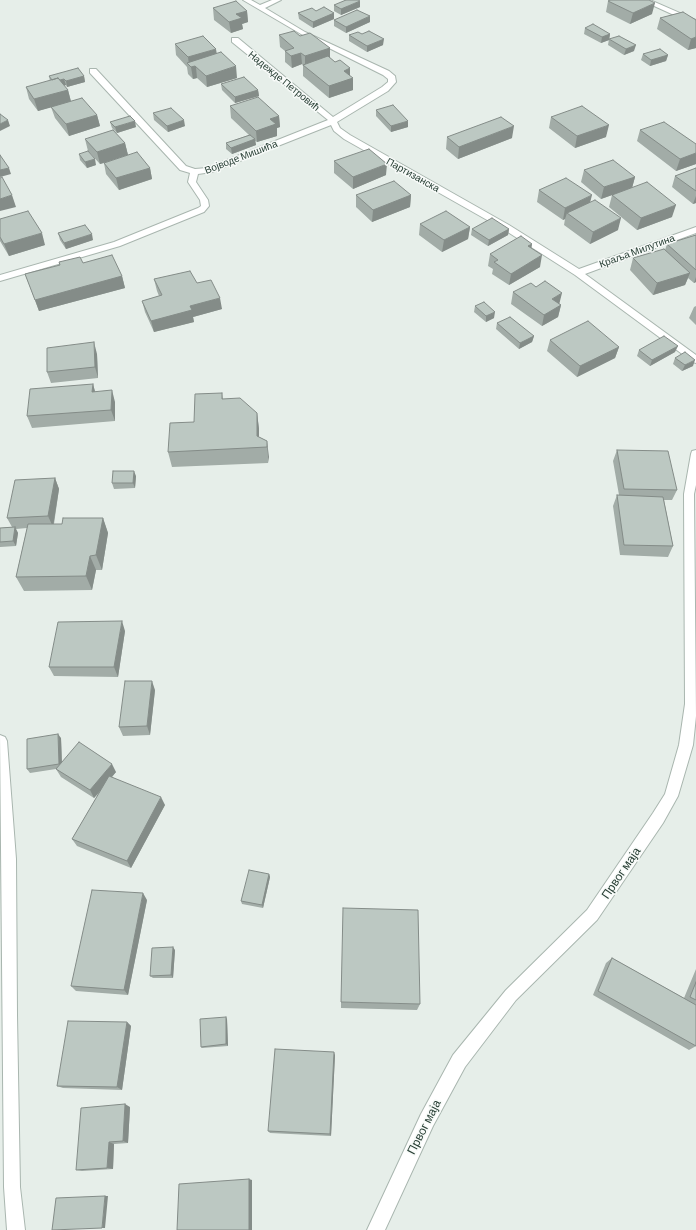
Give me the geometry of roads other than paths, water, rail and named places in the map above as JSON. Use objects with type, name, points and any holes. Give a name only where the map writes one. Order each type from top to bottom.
[{"type":"street","points":[[246,0],[304,33],[386,73],[392,78],[392,82],[385,89],[333,121]]},
{"type":"street","points":[[259,8],[278,0]]},
{"type":"street","points":[[644,0],[696,23]]},
{"type":"street","name":"Надежде Петровић","points":[[235,40],[333,121]]},
{"type":"street","name":"Војводе Мишића","points":[[93,71],[183,168],[194,172],[209,170],[333,121]]},
{"type":"street","name":"Партизанска","points":[[333,121],[337,129],[347,137],[506,227],[578,273],[696,360]]},
{"type":"street","points":[[0,278],[117,244],[201,210],[205,206],[204,200],[192,182],[194,172]]},
{"type":"street","name":"Краља Милутина","points":[[578,273],[696,230]]},
{"type":"street","name":"Првог маја","points":[[376,1230],[427,1120],[459,1061],[511,995],[592,915],[658,818],[671,796],[686,745],[691,704],[689,494],[696,454]]},
{"type":"street","points":[[0,741],[9,859],[9,1015],[12,1187],[16,1230]]}]
